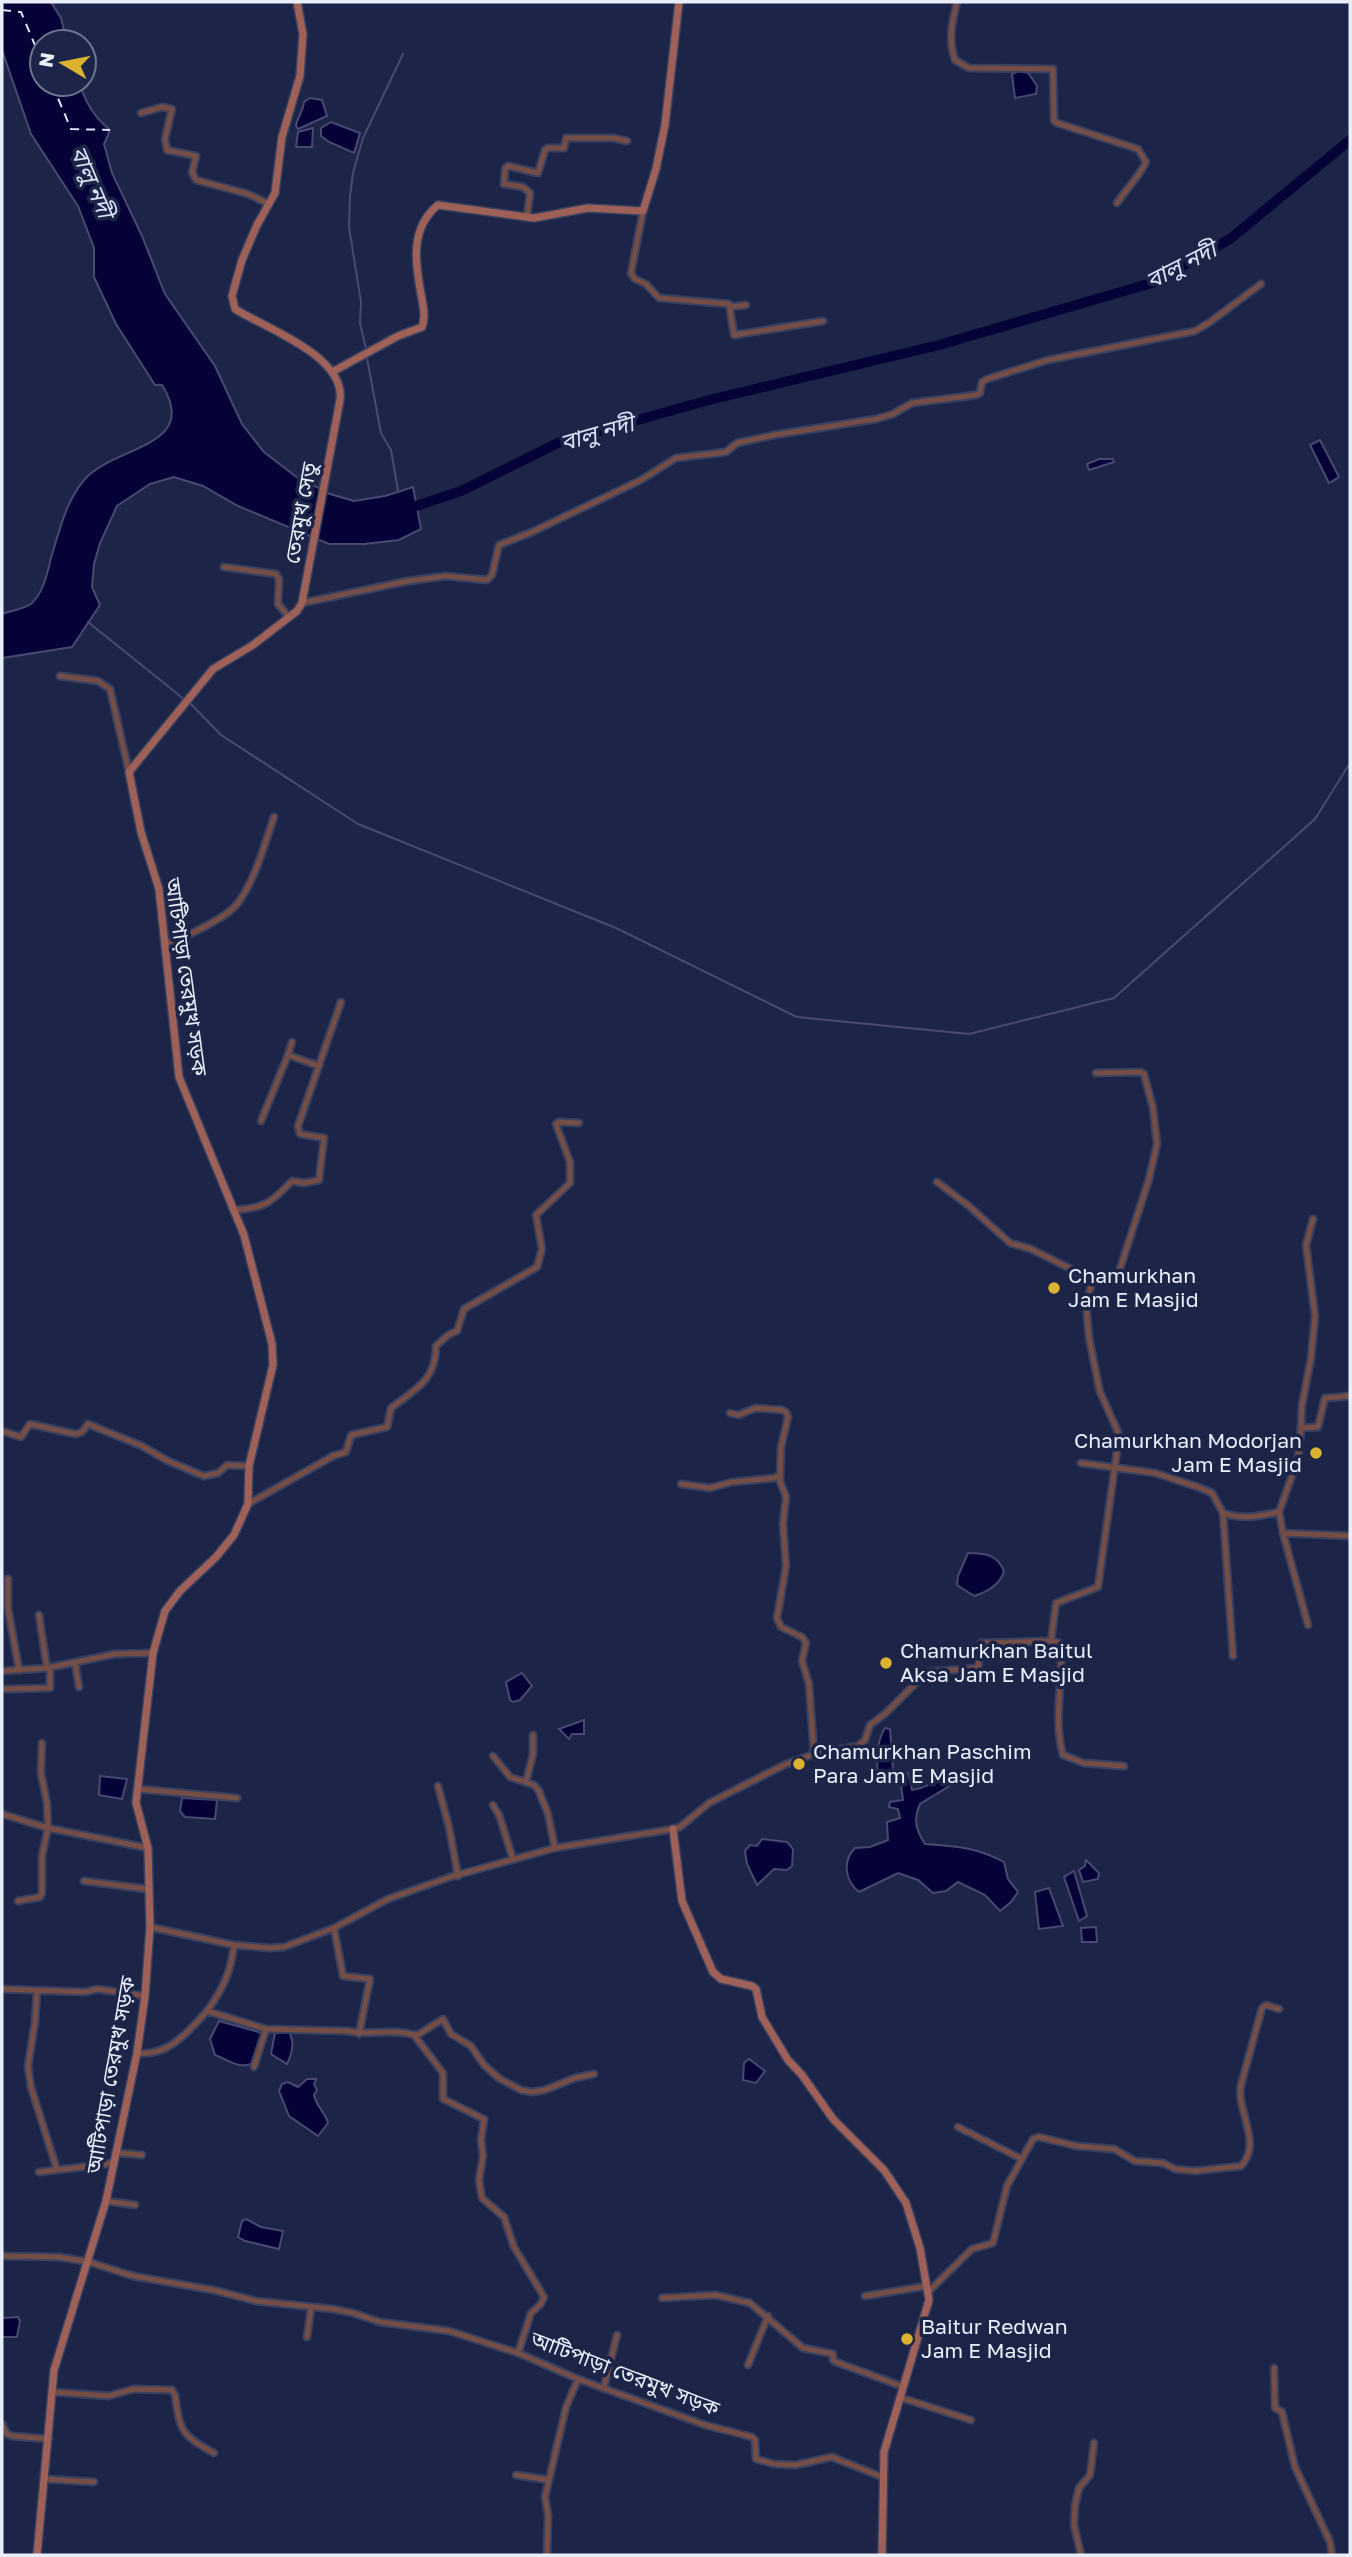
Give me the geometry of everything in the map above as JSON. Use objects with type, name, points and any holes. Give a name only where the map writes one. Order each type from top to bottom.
[{"type":"main road","points":[[297,2],[303,41],[300,76],[282,137],[275,193],[242,260],[232,303],[240,312],[303,347],[332,372],[422,327],[423,305],[416,247],[421,225],[438,205],[527,217],[588,208],[643,211],[656,169],[667,113],[679,2]]},
{"type":"main road","name":"তেরমুখ সেতু","points":[[302,603],[341,393],[338,379],[332,372]]},
{"type":"main road","points":[[129,772],[209,674],[289,617],[302,603]]},
{"type":"main road","name":"আটিপাড়া তেরমুখ সড়ক","points":[[37,2555],[57,2356],[89,2262],[106,2201],[137,2053],[145,1996],[150,1927],[148,1848],[136,1803],[152,1653],[165,1611],[180,1591],[216,1557],[234,1535],[248,1504],[249,1466],[273,1365],[272,1345],[244,1235],[179,1077],[159,889],[141,832],[129,772]]},
{"type":"main road","points":[[673,1829],[682,1901],[713,1972],[721,1979],[756,1989],[762,2017],[788,2060],[833,2119],[884,2170],[906,2203],[929,2300],[884,2452],[882,2555]]},
{"type":"street","points":[[957,2],[950,33],[955,61],[969,68],[1053,69],[1054,121],[1138,149],[1144,156],[1144,168],[1129,184],[1117,203]]},
{"type":"street","points":[[141,113],[162,107],[172,109],[166,139],[167,150],[197,156],[192,172],[196,180],[248,194],[269,204]]},
{"type":"street","points":[[527,217],[530,193],[523,187],[504,184],[505,169],[508,166],[538,173],[545,150],[564,148],[566,138],[613,138],[627,141]]},
{"type":"street","points":[[643,211],[632,260],[631,273],[635,279],[646,284],[659,298],[722,303],[731,307],[746,305]]},
{"type":"street","points":[[302,603],[446,576],[487,580],[492,575],[499,545],[531,533],[640,480],[676,458],[726,452],[737,443],[774,435],[876,419],[893,414],[912,403],[976,395],[980,393],[982,382],[986,379],[1048,360],[1195,331],[1261,284]]},
{"type":"street","points":[[731,307],[730,321],[734,335],[823,321]]},
{"type":"street","points":[[224,567],[276,574],[279,579],[278,604],[289,617]]},
{"type":"street","points":[[60,676],[98,681],[110,689],[129,772]]},
{"type":"street","points":[[166,943],[207,924],[236,906],[260,858],[274,817]]},
{"type":"street","points":[[234,1210],[257,1209],[268,1204],[292,1181],[303,1183],[319,1180],[324,1138],[300,1134],[298,1126],[341,1002]]},
{"type":"street","points":[[261,1121],[292,1042]]},
{"type":"street","points":[[288,1055],[319,1066]]},
{"type":"street","points":[[937,1182],[1010,1243],[1031,1249],[1093,1280],[1118,1275],[1149,1179],[1157,1144],[1153,1108],[1144,1074],[1096,1073]]},
{"type":"street","points":[[248,1504],[333,1456],[346,1452],[351,1435],[387,1427],[391,1408],[433,1372],[436,1346],[457,1331],[464,1309],[537,1267],[542,1249],[536,1214],[570,1183],[570,1162],[556,1124],[579,1123]]},
{"type":"street","points":[[1308,1625],[1279,1512],[1298,1459],[1302,1405],[1311,1358],[1315,1316],[1306,1245],[1313,1219]]},
{"type":"street","points":[[1051,1641],[1056,1602],[1098,1587],[1114,1468],[1118,1432],[1097,1381],[1086,1320],[1086,1303],[1093,1280]]},
{"type":"street","points":[[1301,1428],[1318,1427],[1325,1398],[1350,1396]]},
{"type":"street","points":[[730,1413],[738,1415],[756,1408],[786,1412],[788,1417],[781,1447],[780,1475],[786,1497],[783,1524],[786,1566],[776,1618],[781,1627],[802,1637],[806,1643],[803,1661],[809,1684],[814,1754]]},
{"type":"street","points":[[2,1431],[22,1437],[30,1424],[75,1434],[82,1432],[88,1424],[204,1476],[218,1473],[227,1465],[249,1466]]},
{"type":"street","points":[[1081,1463],[1155,1473],[1212,1493],[1223,1513],[1233,1656]]},
{"type":"street","points":[[681,1484],[710,1488],[780,1475]]},
{"type":"street","points":[[1223,1513],[1252,1517],[1279,1512]]},
{"type":"street","points":[[1283,1533],[1350,1536]]},
{"type":"street","points":[[8,1579],[8,1608],[19,1670]]},
{"type":"street","points":[[6,1689],[50,1688],[39,1615]]},
{"type":"street","points":[[150,1927],[234,1945],[284,1947],[334,1928],[388,1899],[513,1858],[555,1848],[680,1827],[709,1803],[784,1765],[814,1754],[858,1746],[870,1725],[886,1713],[927,1672],[978,1668],[981,1643],[1059,1643],[1062,1678],[1057,1725],[1063,1755],[1084,1763],[1124,1766]]},
{"type":"street","points":[[2,1671],[49,1668],[116,1654],[152,1653]]},
{"type":"street","points":[[75,1662],[79,1686]]},
{"type":"street","points":[[526,1782],[533,1754],[533,1735]]},
{"type":"street","points":[[18,1901],[40,1897],[42,1894],[42,1856],[48,1828],[47,1803],[41,1773],[42,1743]]},
{"type":"street","points":[[493,1756],[510,1777],[534,1785],[542,1798],[555,1848]]},
{"type":"street","points":[[438,1786],[458,1875]]},
{"type":"street","points":[[138,1789],[237,1798]]},
{"type":"street","points":[[493,1805],[513,1858]]},
{"type":"street","points":[[2,1814],[48,1828],[148,1848]]},
{"type":"street","points":[[84,1881],[147,1889]]},
{"type":"street","points":[[334,1928],[343,1976],[370,1979],[359,2034]]},
{"type":"street","points":[[137,2053],[161,2051],[188,2032],[207,2011],[222,1991],[231,1967],[234,1945]]},
{"type":"street","points":[[2,1989],[85,1992],[97,1989],[145,1996]]},
{"type":"street","points":[[37,1991],[28,2066],[31,2087],[57,2170]]},
{"type":"street","points":[[865,2296],[928,2289],[972,2249],[993,2243],[1007,2186],[1034,2139],[1039,2137],[1076,2146],[1114,2149],[1135,2161],[1163,2163],[1175,2169],[1195,2171],[1241,2166],[1246,2161],[1249,2137],[1240,2094],[1241,2085],[1262,2008],[1266,2005],[1279,2009]]},
{"type":"street","points":[[207,2011],[265,2029],[347,2031],[359,2034],[400,2032],[414,2035],[443,2019],[451,2034],[471,2046],[484,2066],[500,2080],[531,2092],[594,2074]]},
{"type":"street","points":[[254,2067],[265,2029]]},
{"type":"street","points":[[414,2035],[443,2073],[443,2099],[484,2119],[479,2180],[482,2199],[504,2217],[514,2247],[544,2297],[531,2314],[518,2353]]},
{"type":"street","points":[[958,2127],[1022,2159]]},
{"type":"street","points":[[117,2153],[142,2155]]},
{"type":"street","points":[[38,2172],[115,2163]]},
{"type":"street","points":[[106,2201],[135,2205]]},
{"type":"street","points":[[2,2256],[60,2257],[89,2262]]},
{"type":"street","name":"আটিপাড়া তেরমুখ সড়ক","points":[[89,2262],[133,2276],[256,2301],[333,2309],[380,2322],[449,2331],[518,2353],[578,2379],[705,2425],[752,2437],[756,2459],[774,2464],[795,2465],[832,2457],[882,2477]]},
{"type":"street","points":[[662,2298],[715,2295],[750,2303],[806,2350],[833,2354],[832,2360],[836,2362],[904,2387]]},
{"type":"street","points":[[307,2337],[311,2308]]},
{"type":"street","points":[[748,2365],[768,2316]]},
{"type":"street","points":[[604,2387],[617,2335]]},
{"type":"street","points":[[1274,2368],[1275,2408],[1282,2412],[1295,2467],[1330,2542],[1332,2555]]},
{"type":"street","points":[[547,2555],[548,2515],[545,2497],[565,2407],[578,2379]]},
{"type":"street","points":[[53,2392],[108,2396],[134,2389],[172,2390],[181,2430],[190,2440],[214,2453]]},
{"type":"street","points":[[902,2398],[971,2420]]},
{"type":"street","points":[[2,2424],[7,2434],[12,2436],[49,2439]]},
{"type":"street","points":[[1081,2555],[1073,2525],[1075,2505],[1079,2488],[1090,2475],[1094,2443]]},
{"type":"street","points":[[516,2475],[549,2480]]},
{"type":"street","points":[[46,2479],[94,2482]]},
{"type":"water","points":[[2,2],[51,2],[64,28],[28,28],[28,98],[86,98],[91,109],[110,130],[104,144],[112,173],[142,236],[165,294],[215,366],[242,424],[264,452],[295,476],[330,494],[354,501],[385,496],[413,487],[421,529],[399,540],[329,544],[238,506],[203,486],[174,477],[150,484],[117,506],[100,543],[94,564],[92,587],[100,605],[72,647],[2,658],[2,614],[29,605],[39,593],[64,517],[78,487],[98,468],[149,443],[162,433],[170,421],[171,405],[162,385],[155,385],[116,324],[94,277],[94,248],[78,206],[31,134],[2,50]]},
{"type":"water","points":[[1022,70],[1029,74],[1037,86],[1036,94],[1015,98],[1012,74]]},
{"type":"water","points":[[310,98],[322,100],[327,116],[298,129],[296,126],[304,102]]},
{"type":"water","points":[[331,122],[360,133],[354,153],[321,136],[321,128]]},
{"type":"water","points":[[313,128],[312,147],[296,147],[298,132]]},
{"type":"water","points":[[1320,440],[1339,477],[1329,483],[1310,445]]},
{"type":"water","points":[[1099,459],[1113,459],[1114,462],[1089,470],[1087,464]]},
{"type":"water","points":[[968,1553],[994,1558],[1004,1571],[992,1587],[974,1596],[957,1585]]},
{"type":"water","points":[[522,1673],[532,1686],[520,1700],[513,1702],[510,1700],[506,1682]]},
{"type":"water","points":[[584,1720],[584,1734],[572,1734],[569,1739],[559,1729]]},
{"type":"water","points":[[885,1728],[890,1729],[893,1771],[908,1773],[912,1790],[950,1777],[951,1785],[920,1804],[916,1825],[925,1844],[975,1850],[1004,1862],[1008,1879],[1018,1892],[1000,1911],[985,1895],[958,1882],[946,1891],[933,1893],[918,1880],[898,1873],[859,1892],[854,1887],[847,1871],[851,1853],[855,1848],[870,1847],[888,1840],[887,1822],[900,1818],[898,1809],[889,1807],[890,1802],[903,1800],[901,1785],[878,1781],[878,1747]]},
{"type":"water","points":[[100,1776],[127,1779],[122,1799],[99,1795]]},
{"type":"water","points":[[182,1798],[217,1800],[215,1819],[185,1817],[180,1811]]},
{"type":"water","points":[[762,1839],[787,1842],[793,1849],[792,1866],[787,1870],[774,1869],[757,1885],[747,1864],[745,1851],[750,1845],[757,1846]]},
{"type":"water","points":[[1086,1860],[1099,1873],[1098,1879],[1083,1882],[1079,1870],[1085,1866]]},
{"type":"water","points":[[1074,1871],[1087,1916],[1079,1921],[1064,1877]]},
{"type":"water","points":[[1049,1888],[1063,1926],[1039,1929],[1035,1892]]},
{"type":"water","points":[[1096,1927],[1097,1942],[1082,1942],[1081,1928]]},
{"type":"water","points":[[219,2021],[262,2033],[251,2064],[237,2064],[215,2055],[210,2039]]},
{"type":"water","points":[[289,2032],[292,2048],[287,2064],[271,2054],[275,2033]]},
{"type":"water","points":[[749,2059],[765,2071],[756,2083],[743,2080],[744,2063]]},
{"type":"water","points":[[307,2079],[316,2079],[315,2099],[328,2123],[318,2136],[289,2116],[279,2091],[282,2084],[288,2082],[298,2087]]},
{"type":"water","points":[[246,2219],[261,2227],[283,2231],[279,2249],[238,2237],[242,2221]]},
{"type":"water","points":[[18,2317],[20,2321],[17,2337],[2,2337],[2,2318]]},
{"type":"waterway","points":[[366,349],[360,323],[361,302],[349,227],[350,196],[353,173],[363,138],[403,54]]},
{"type":"waterway","name":"বালু নদী","points":[[404,510],[461,491],[562,441],[713,399],[939,345],[1155,282],[1230,239],[1350,140]]},
{"type":"waterway","points":[[367,358],[381,433],[391,450],[398,491]]},
{"type":"waterway","points":[[88,622],[185,700]]},
{"type":"waterway","points":[[190,703],[221,735],[358,824],[616,928],[797,1017],[969,1034],[1114,998],[1315,819],[1350,763]]},
{"type":"ferry route","points":[[2,10],[21,12],[28,29]]},
{"type":"ferry route","points":[[58,98],[71,129],[110,130]]},
{"type":"place","name":"Chamurkhan Jam E Masjid","points":[[1054,1288]]},
{"type":"place","name":"Chamurkhan Modorjan Jam E Masjid","points":[[1316,1453]]},
{"type":"place","name":"Chamurkhan Baitul Aksa Jam E Masjid","points":[[886,1663]]},
{"type":"place","name":"Chamurkhan Paschim Para Jam E Masjid","points":[[799,1764]]},
{"type":"place","name":"Baitur Redwan Jam E Masjid","points":[[907,2339]]}]
